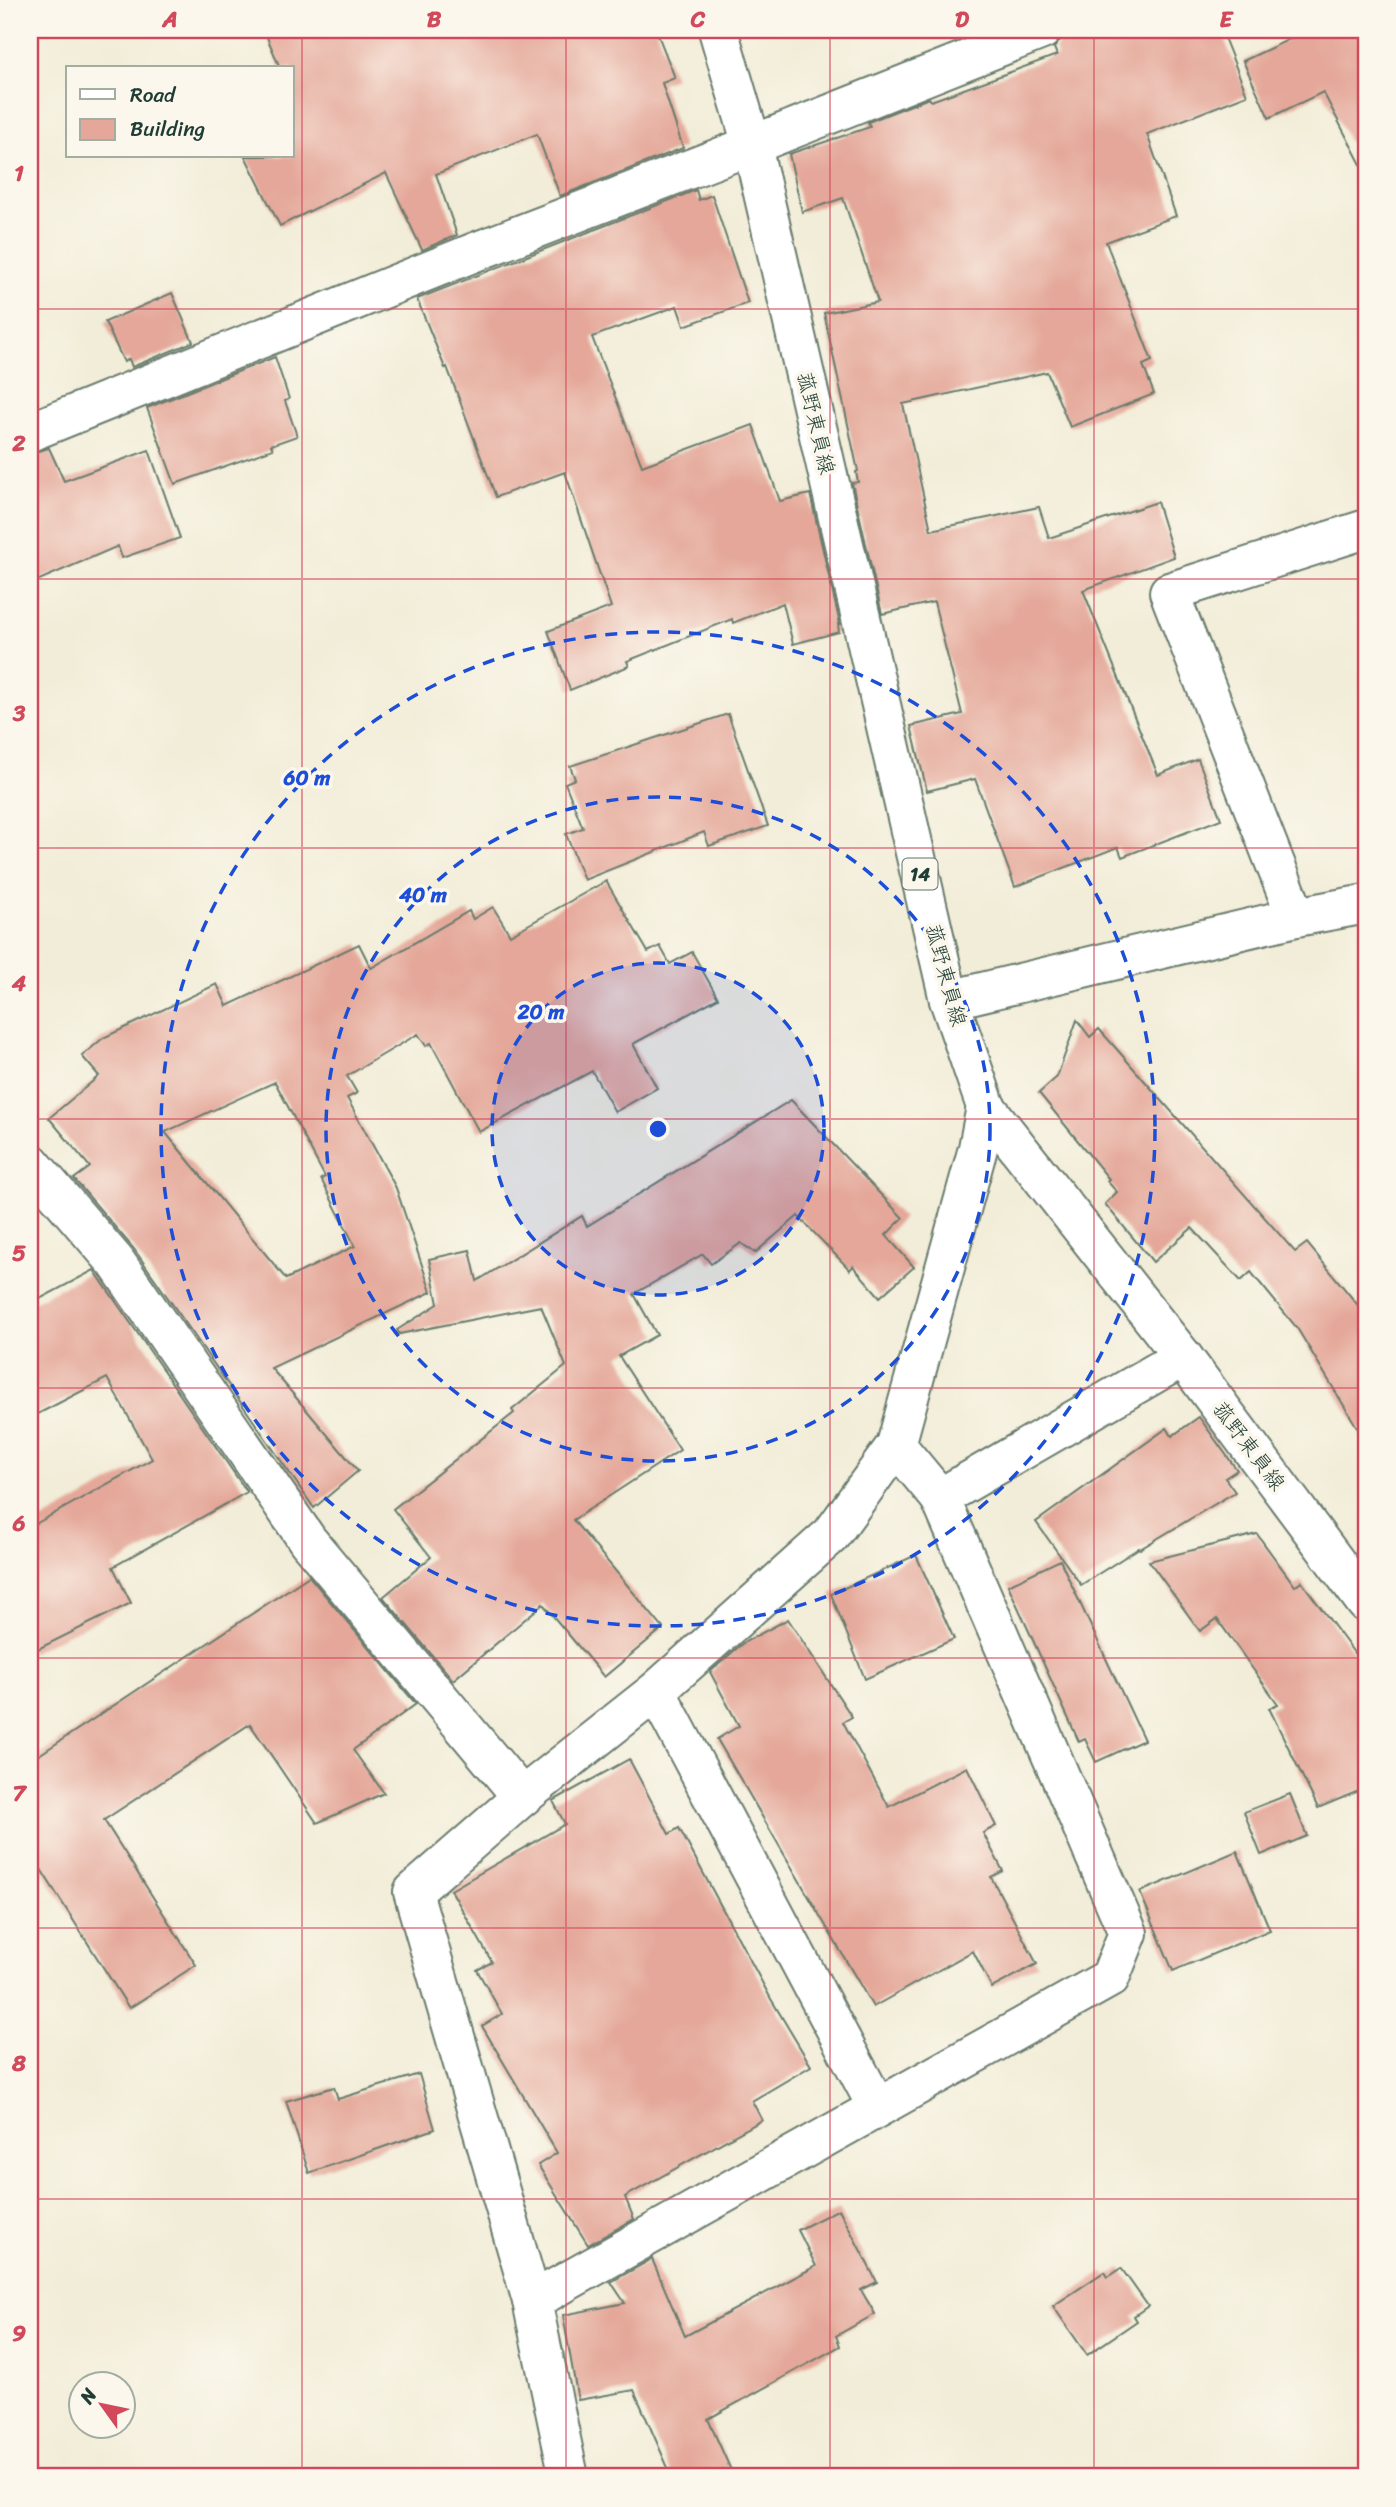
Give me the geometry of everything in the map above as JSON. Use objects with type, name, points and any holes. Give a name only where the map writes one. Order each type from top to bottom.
[{"type":"street","name":"菰野東員線","points":[[718,30],[752,145],[949,1000],[986,1107],[1183,1357],[1366,1603]]},
{"type":"street","points":[[30,432],[475,252],[1042,30]]},
{"type":"street","points":[[1296,917],[1169,592],[1366,529]]},
{"type":"street","points":[[949,1000],[1296,917],[1366,904]]},
{"type":"street","points":[[569,2477],[532,2301],[413,1892],[522,1797],[656,1690],[831,1535],[896,1445],[978,1148],[986,1107]]},
{"type":"street","points":[[30,1162],[116,1262],[308,1541],[522,1797]]},
{"type":"street","points":[[940,1497],[1183,1357]]},
{"type":"street","points":[[532,2301],[1110,1978],[1128,1933],[940,1497],[896,1445]]},
{"type":"street","points":[[656,1690],[877,2107]]},
{"type":"building","points":[[264,30],[656,30],[675,78],[662,83],[683,148],[560,196],[537,134],[436,174],[457,235],[422,250],[386,173],[280,226],[246,158],[294,158],[294,66],[279,66]]},
{"type":"building","points":[[1085,30],[1221,30],[1247,95],[1147,134],[1176,216],[1106,242],[1152,361],[1143,365],[1154,394],[1070,427],[1047,372],[903,404],[931,530],[1039,507],[1049,538],[1157,502],[1174,557],[1083,590],[1158,775],[1198,759],[1221,819],[1122,857],[1118,847],[1015,887],[975,779],[927,791],[911,726],[962,714],[934,602],[882,614],[852,483],[858,482],[858,471],[824,313],[878,302],[843,198],[802,212],[789,154],[870,127],[868,122],[929,98],[931,101],[1057,55],[1054,48],[1061,39]]},
{"type":"building","points":[[1309,30],[1366,30],[1366,174],[1323,92],[1269,118],[1243,61]]},
{"type":"building","points":[[696,190],[699,200],[712,195],[748,303],[684,326],[677,306],[592,337],[642,466],[753,425],[780,501],[810,494],[840,624],[839,632],[793,644],[783,603],[733,623],[732,619],[627,661],[629,666],[570,690],[548,631],[611,607],[565,472],[496,497],[447,367],[445,368],[417,299]]},
{"type":"building","points":[[172,293],[193,342],[132,367],[129,359],[124,362],[105,322]]},
{"type":"building","points":[[275,357],[289,399],[285,401],[297,436],[271,445],[273,449],[175,484],[147,408]]},
{"type":"building","points":[[49,448],[64,481],[149,450],[180,538],[122,558],[118,546],[30,584],[30,453]]},
{"type":"building","points":[[728,714],[768,826],[709,846],[704,832],[584,880],[566,834],[583,828],[565,783],[575,779],[570,766]]},
{"type":"building","points":[[606,881],[648,952],[660,946],[670,964],[692,952],[718,998],[633,1044],[657,1088],[615,1112],[592,1071],[479,1132],[431,1043],[426,1046],[418,1034],[347,1076],[357,1093],[347,1098],[396,1188],[431,1292],[271,1368],[358,1471],[314,1508],[134,1249],[74,1179],[90,1167],[49,1118],[99,1076],[82,1056],[103,1038],[217,984],[227,1006],[359,944],[371,968],[469,911],[473,919],[493,907],[510,935]],"holes":[[[275,1082],[325,1177],[321,1179],[355,1246],[286,1279],[165,1132]]]},
{"type":"building","points":[[1077,1020],[1090,1037],[1099,1029],[1295,1252],[1307,1243],[1366,1315],[1366,1442],[1297,1328],[1251,1272],[1241,1281],[1192,1228],[1153,1262],[1105,1204],[1117,1192],[1039,1093],[1057,1077]]},
{"type":"building","points":[[791,1100],[903,1218],[886,1235],[914,1267],[880,1297],[853,1266],[850,1270],[798,1216],[755,1253],[741,1243],[711,1264],[703,1254],[634,1294],[657,1335],[619,1356],[680,1450],[573,1520],[663,1628],[604,1677],[543,1604],[453,1680],[383,1597],[431,1557],[393,1509],[514,1413],[512,1410],[566,1366],[541,1306],[399,1334],[397,1330],[438,1304],[429,1259],[470,1250],[477,1281],[582,1216],[587,1226]]},
{"type":"building","points":[[94,1270],[247,1492],[113,1567],[131,1603],[30,1653],[30,1527],[152,1459],[107,1378],[30,1418],[30,1304]]},
{"type":"building","points":[[1199,1417],[1237,1470],[1225,1478],[1235,1492],[1081,1585],[1036,1522],[1167,1428],[1172,1436]]},
{"type":"building","points":[[1257,1534],[1295,1586],[1301,1581],[1366,1669],[1366,1788],[1318,1808],[1269,1708],[1278,1704],[1217,1619],[1200,1631],[1149,1561]]},
{"type":"building","points":[[916,1555],[954,1639],[865,1679],[831,1594]]},
{"type":"building","points":[[1060,1560],[1144,1740],[1096,1762],[1085,1739],[1079,1742],[1008,1585]]},
{"type":"building","points":[[309,1576],[416,1704],[353,1750],[384,1793],[317,1823],[250,1724],[104,1820],[196,1965],[129,2008],[30,1852],[30,1761]]},
{"type":"building","points":[[788,1619],[852,1717],[843,1722],[889,1807],[967,1767],[996,1826],[983,1833],[1003,1871],[991,1877],[1037,1964],[992,1988],[973,1951],[873,2007],[717,1739],[739,1726],[710,1672],[743,1643]]},
{"type":"building","points":[[629,1759],[669,1834],[679,1828],[771,1999],[811,2066],[752,2101],[762,2120],[625,2197],[634,2219],[588,2245],[538,2165],[557,2153],[482,2026],[502,2014],[477,1970],[492,1962],[451,1890],[565,1824],[553,1801]]},
{"type":"building","points":[[1290,1794],[1307,1836],[1261,1855],[1244,1812]]},
{"type":"building","points":[[1237,1851],[1270,1930],[1173,1971],[1140,1892]]},
{"type":"building","points":[[419,2074],[435,2129],[309,2173],[286,2101],[334,2087],[338,2099]]},
{"type":"building","points":[[839,2209],[877,2282],[861,2290],[875,2314],[836,2336],[840,2346],[708,2419],[734,2477],[672,2477],[634,2390],[578,2400],[563,2315],[625,2303],[611,2282],[652,2259],[685,2336],[816,2266],[798,2230]]},
{"type":"building","points":[[1121,2268],[1148,2306],[1134,2316],[1137,2321],[1087,2355],[1053,2306],[1104,2272],[1107,2277]]}]
